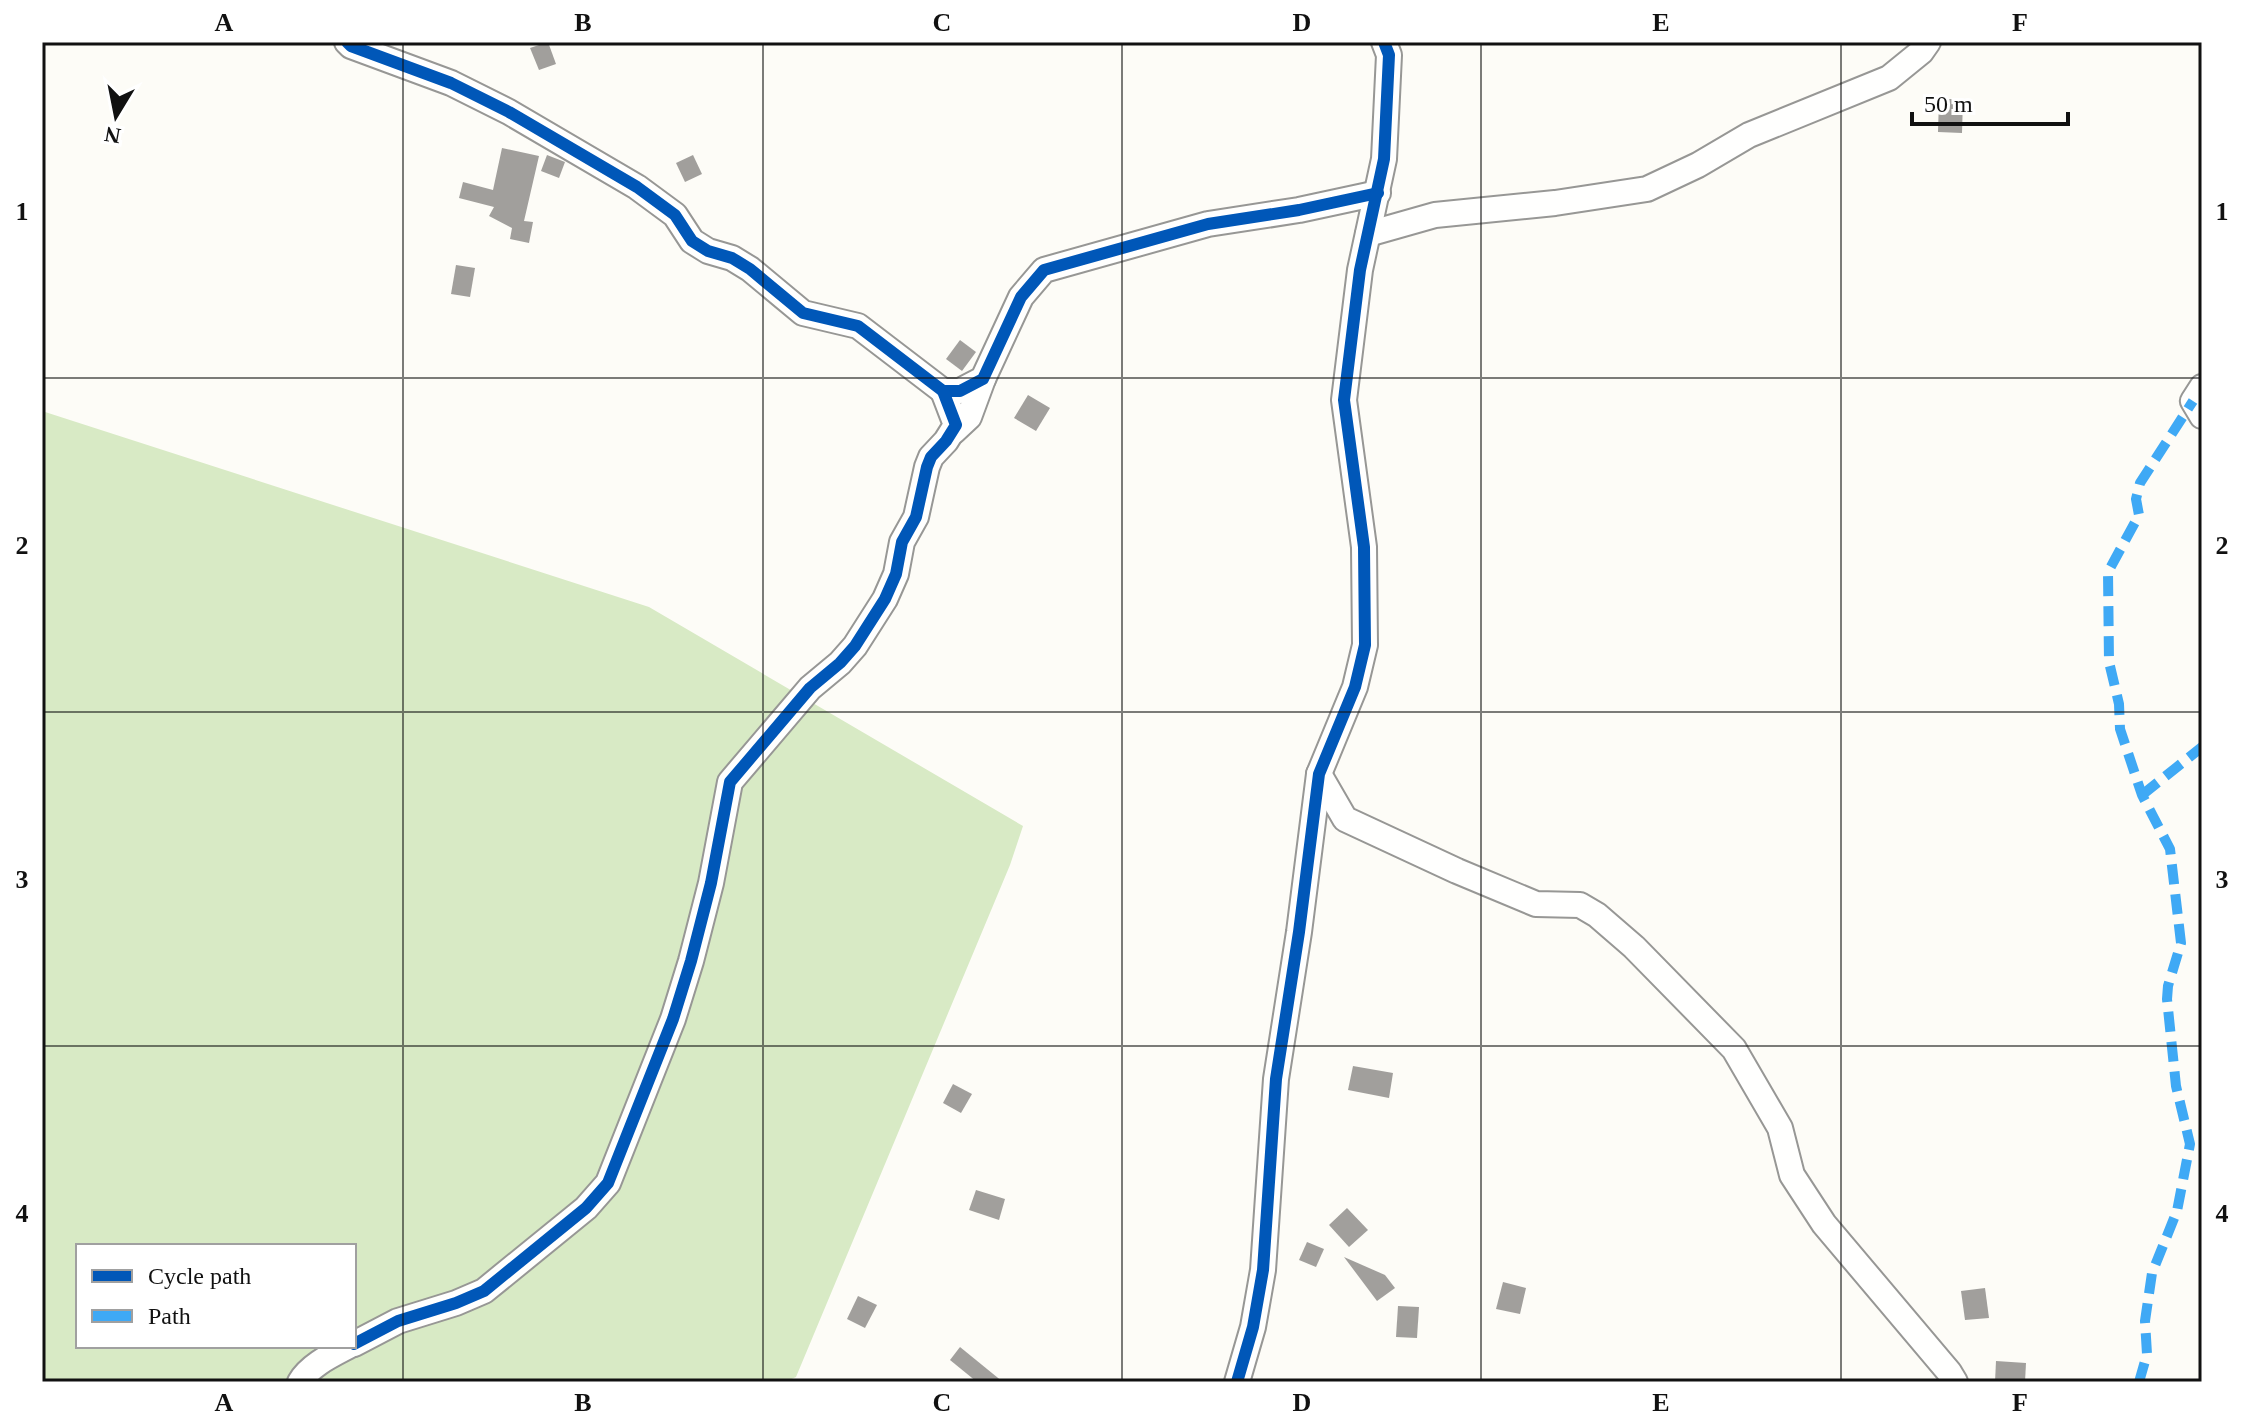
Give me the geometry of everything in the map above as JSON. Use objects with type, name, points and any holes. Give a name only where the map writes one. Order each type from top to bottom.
[{"type":"street","points":[[347,42],[451,83],[521,119],[657,202],[675,215],[692,241],[750,269],[803,313],[858,326],[943,391],[954,418],[954,431]]},
{"type":"street","points":[[1368,234],[1435,215],[1555,203],[1647,189],[1698,165],[1749,135],[1889,78],[1921,52],[1928,42]]},
{"type":"street","points":[[1237,1382],[1253,1327],[1263,1270],[1276,1079],[1295,962],[1319,774],[1355,687],[1365,645],[1364,547],[1344,400],[1350,338],[1384,159],[1391,46]]},
{"type":"street","points":[[356,1343],[398,1321],[484,1291],[586,1208],[608,1183],[673,1019],[691,961],[711,883],[730,782],[810,688],[855,646],[885,599],[896,574],[902,542],[916,517],[931,457],[969,417],[1021,297],[1044,270],[1208,224],[1299,210],[1378,193]]},
{"type":"street","points":[[943,391],[960,391],[983,379]]},
{"type":"street","points":[[2202,387],[2193,401],[2202,416]]},
{"type":"street","points":[[1319,774],[1345,819],[1536,904],[1580,905],[1597,915],[1634,947],[1734,1049],[1780,1128],[1792,1175],[1824,1224],[1955,1382]]},
{"type":"street","points":[[300,1382],[306,1373],[347,1348]]},
{"type":"green space","points":[[42,411],[649,607],[1023,826],[1010,865],[796,1377],[785,1382],[42,1382]]},
{"type":"building","points":[[548,42],[556,64],[539,70],[530,48]]},
{"type":"building","points":[[1939,99],[1963,99],[1962,133],[1938,132]]},
{"type":"building","points":[[502,148],[539,156],[524,221],[533,222],[529,243],[510,239],[512,228],[489,216],[494,207],[459,198],[463,182],[493,190]]},
{"type":"building","points":[[547,155],[565,162],[559,178],[541,171]]},
{"type":"building","points":[[693,155],[702,174],[685,182],[676,163]]},
{"type":"building","points":[[456,265],[475,268],[470,297],[451,294]]},
{"type":"building","points":[[960,340],[976,352],[962,371],[946,359]]},
{"type":"building","points":[[1028,395],[1050,408],[1036,431],[1014,418]]},
{"type":"building","points":[[1353,1066],[1393,1073],[1389,1098],[1348,1090]]},
{"type":"building","points":[[953,1084],[972,1094],[961,1113],[943,1103]]},
{"type":"building","points":[[976,1190],[1005,1199],[999,1220],[969,1210]]},
{"type":"building","points":[[1347,1208],[1368,1230],[1349,1247],[1329,1225]]},
{"type":"building","points":[[1307,1242],[1324,1249],[1316,1267],[1299,1260]]},
{"type":"building","points":[[1344,1257],[1385,1275],[1395,1288],[1377,1301]]},
{"type":"building","points":[[1503,1282],[1526,1288],[1520,1314],[1496,1309]]},
{"type":"building","points":[[1985,1288],[1989,1318],[1965,1320],[1961,1291]]},
{"type":"building","points":[[858,1296],[877,1305],[865,1328],[847,1319]]},
{"type":"building","points":[[1398,1306],[1419,1307],[1417,1338],[1396,1337]]},
{"type":"building","points":[[960,1347],[1003,1382],[977,1382],[950,1360]]},
{"type":"building","points":[[1996,1361],[2026,1363],[2025,1382],[1995,1382]]},
{"type":"marked path","points":[[2139,1382],[2147,1354],[2145,1321],[2152,1273],[2177,1211],[2190,1144],[2176,1086],[2167,999],[2181,943],[2170,849],[2142,795],[2120,729],[2119,704],[2109,662],[2108,572],[2139,515],[2136,499],[2140,483],[2193,401]]},
{"type":"marked path","points":[[2142,795],[2202,747]]},
{"type":"cycle path","points":[[347,42],[451,83],[509,112],[637,187],[675,215],[692,241],[750,269],[803,313],[858,326],[943,391],[960,391],[983,379],[1021,297],[1044,270],[1208,224],[1299,210],[1378,193]]},
{"type":"cycle path","points":[[1237,1382],[1253,1327],[1263,1270],[1276,1079],[1319,774],[1355,687],[1365,645],[1364,547],[1344,400],[1360,270],[1384,159],[1389,55],[1384,42]]},
{"type":"cycle path","points":[[356,1343],[398,1321],[484,1291],[586,1208],[608,1183],[673,1019],[691,961],[711,883],[730,782],[810,688],[855,646],[885,599],[896,574],[902,542],[916,517],[931,457],[956,425],[943,391]]}]
